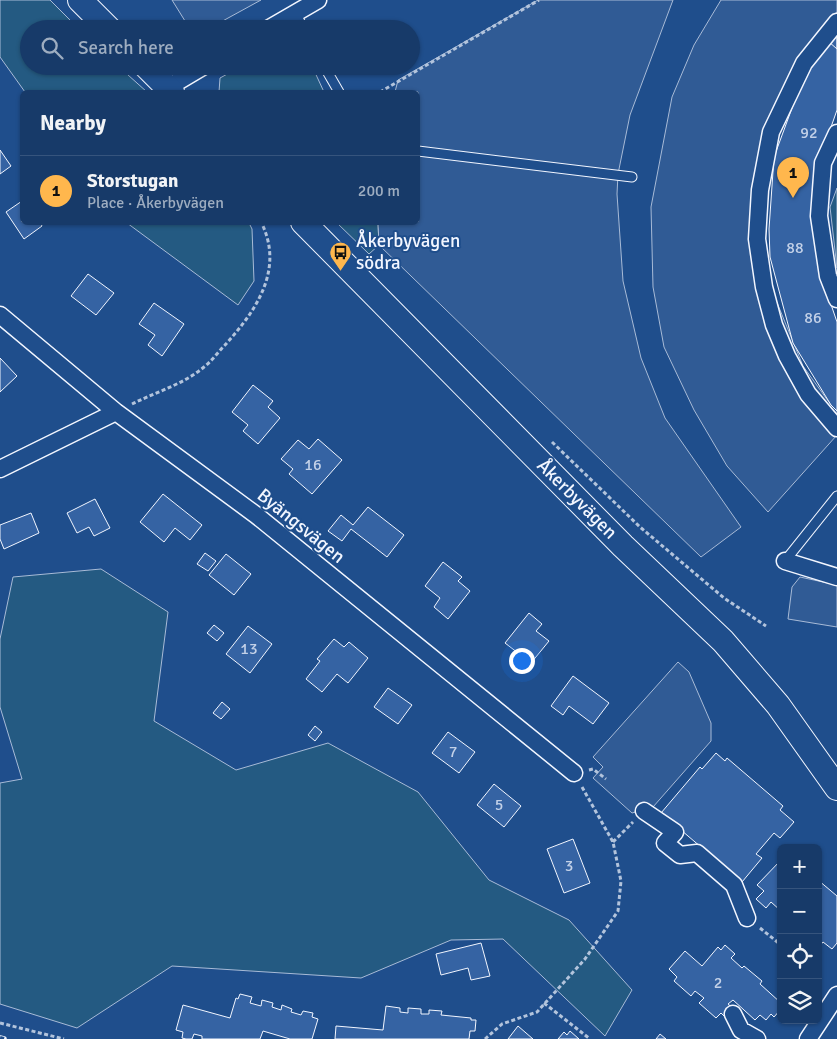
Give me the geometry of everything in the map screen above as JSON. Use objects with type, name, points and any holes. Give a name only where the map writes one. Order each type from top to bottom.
[{"type":"street","points":[[80,0],[100,20]]},
{"type":"street","points":[[283,20],[318,0]]},
{"type":"street","points":[[837,22],[804,63],[771,132],[760,190],[757,238],[764,287],[774,325],[787,356],[808,394],[837,428]]},
{"type":"street","points":[[155,75],[170,90],[191,75]]},
{"type":"street","points":[[837,133],[823,163],[819,216],[828,276],[837,299]]},
{"type":"street","name":"Åkerbyvägen","points":[[306,225],[623,546],[723,641],[778,705],[837,788]]},
{"type":"street","name":"Byängsvägen","points":[[0,315],[116,412],[256,515],[574,773]]},
{"type":"street","points":[[0,469],[116,412]]},
{"type":"street","points":[[785,561],[837,577]]},
{"type":"street","points":[[644,811],[675,832],[665,842],[680,855],[697,853],[734,885],[747,918]]},
{"type":"street","points":[[808,1039],[837,994]]},
{"type":"street","points":[[733,1014],[741,1030],[757,1039]]},
{"type":"lane","points":[[295,13],[299,20]]},
{"type":"lane","points":[[329,75],[338,90]]},
{"type":"lane","points":[[420,151],[632,176]]},
{"type":"lane","points":[[785,561],[837,496]]},
{"type":"path","points":[[420,69],[539,0]]},
{"type":"path","points":[[383,90],[409,75]]},
{"type":"path","points":[[116,412],[178,383],[204,368],[245,324],[264,292],[270,268],[268,236],[263,225]]},
{"type":"path","points":[[547,437],[640,527],[724,598],[766,626]]},
{"type":"path","points":[[485,1039],[502,1024],[537,1012],[585,959],[618,911],[621,880],[612,842],[574,773]]},
{"type":"path","points":[[612,842],[644,811]]},
{"type":"path","points":[[747,918],[777,941]]},
{"type":"path","points":[[544,1003],[590,1039]]},
{"type":"path","points":[[0,1023],[64,1039]]},
{"type":"shaded area","points":[[0,0],[50,0],[70,20],[20,20],[20,75],[128,75],[145,90],[24,90],[0,57]]},
{"type":"shaded area","points":[[172,0],[261,0],[224,20],[184,20]]},
{"type":"shaded area","points":[[538,0],[673,0],[630,115],[618,174],[617,194],[623,281],[641,358],[665,418],[741,527],[701,557],[379,245],[378,225],[420,225],[420,90],[396,90],[398,80],[407,75],[420,75],[420,67]]},
{"type":"shaded area","points":[[721,0],[837,0],[837,12],[802,57],[769,134],[761,216],[771,288],[803,366],[837,411],[837,435],[768,512],[727,466],[694,410],[664,347],[653,287],[651,207],[672,97],[694,45]]},
{"type":"shaded area","points":[[226,75],[316,75],[323,90],[219,90],[220,78]]},
{"type":"shaded area","points":[[837,188],[837,268],[830,207]]},
{"type":"shaded area","points":[[130,225],[250,225],[252,229],[254,281],[238,305]]},
{"type":"shaded area","points":[[339,225],[378,225],[379,245],[369,254]]},
{"type":"shaded area","points":[[101,569],[168,612],[154,721],[236,770],[328,743],[418,792],[489,880],[569,920],[632,990],[605,1036],[503,939],[451,940],[361,978],[172,966],[77,1028],[0,1004],[0,783],[22,779],[0,707],[0,639],[13,577]]},
{"type":"shaded area","points":[[800,577],[837,585],[837,627],[788,619],[792,587]]},
{"type":"shaded area","points":[[678,662],[689,672],[711,723],[711,741],[653,807],[632,813],[593,778],[603,767],[593,757]]},
{"type":"building","points":[[837,30],[837,110],[816,170],[824,284],[837,322],[837,411],[831,405],[793,343],[770,257],[769,229],[774,157],[806,70]]},
{"type":"building","points":[[837,32],[837,49],[828,41]]},
{"type":"building","points":[[0,150],[11,166],[0,174]]},
{"type":"building","points":[[20,202],[20,225],[42,226],[24,239],[6,212]]},
{"type":"building","points":[[88,274],[114,293],[96,315],[71,296]]},
{"type":"building","points":[[154,303],[184,324],[162,356],[148,345],[155,335],[139,324]]},
{"type":"building","points":[[0,358],[17,376],[0,392]]},
{"type":"building","points":[[253,385],[273,401],[268,407],[280,418],[258,444],[243,431],[248,425],[232,412]]},
{"type":"building","points":[[318,439],[342,460],[312,494],[289,474],[293,469],[281,459],[298,440],[309,449]]},
{"type":"building","points":[[163,494],[202,525],[190,540],[175,528],[164,542],[140,522]]},
{"type":"building","points":[[95,499],[110,528],[94,536],[89,527],[77,533],[67,513]]},
{"type":"building","points":[[368,507],[404,535],[387,557],[351,529],[342,541],[328,531],[341,515],[353,525]]},
{"type":"building","points":[[31,513],[39,533],[4,549],[0,539],[0,525]]},
{"type":"building","points":[[205,553],[216,561],[208,571],[197,564]]},
{"type":"building","points":[[226,554],[251,574],[234,595],[209,575]]},
{"type":"building","points":[[443,562],[462,577],[458,581],[470,591],[448,619],[434,607],[440,598],[425,586]]},
{"type":"building","points":[[529,613],[542,624],[536,631],[549,641],[531,663],[505,643]]},
{"type":"building","points":[[214,625],[224,633],[217,641],[207,633]]},
{"type":"building","points":[[248,626],[272,644],[250,673],[226,654]]},
{"type":"building","points":[[334,639],[344,647],[349,642],[368,658],[348,683],[337,674],[322,692],[306,679],[320,661],[317,659]]},
{"type":"building","points":[[573,676],[609,703],[593,724],[569,706],[563,715],[551,706]]},
{"type":"building","points":[[388,688],[412,705],[398,724],[374,707]]},
{"type":"building","points":[[222,702],[230,709],[221,719],[213,713]]},
{"type":"building","points":[[315,726],[322,732],[315,741],[308,735]]},
{"type":"building","points":[[448,732],[475,752],[459,773],[432,753]]},
{"type":"building","points":[[716,753],[725,761],[727,758],[783,806],[780,810],[794,822],[780,838],[774,833],[756,854],[762,858],[742,882],[661,813],[700,767],[702,769]]},
{"type":"building","points":[[494,784],[521,806],[504,827],[477,805]]},
{"type":"building","points":[[573,839],[590,883],[564,893],[547,849]]},
{"type":"building","points":[[777,864],[777,907],[771,902],[766,908],[756,899],[764,891],[757,885]]},
{"type":"building","points":[[822,883],[837,896],[837,943],[832,949],[823,942],[822,943]]},
{"type":"building","points":[[481,943],[490,976],[471,980],[468,968],[441,975],[436,954]]},
{"type":"building","points":[[725,945],[735,954],[731,958],[762,981],[760,984],[777,999],[777,1014],[774,1017],[771,1014],[766,1020],[760,1015],[755,1020],[733,1000],[728,1004],[733,1008],[725,1017],[721,1013],[716,1018],[699,1003],[704,998],[695,991],[691,996],[674,981],[677,977],[669,969],[685,951],[702,966],[718,947],[721,950]]},
{"type":"building","points":[[240,994],[252,997],[250,1003],[261,1006],[262,1000],[273,1003],[272,1007],[281,1010],[282,1005],[292,1009],[291,1012],[301,1015],[303,1011],[313,1013],[312,1017],[318,1019],[312,1039],[290,1039],[263,1031],[260,1039],[202,1039],[202,1036],[194,1034],[192,1039],[186,1039],[182,1038],[183,1032],[176,1030],[183,1005],[230,1018],[236,998],[238,999]]},
{"type":"building","points":[[386,1006],[400,1008],[400,1012],[408,1013],[408,1008],[421,1009],[421,1014],[429,1014],[429,1010],[442,1011],[441,1015],[471,1018],[471,1020],[476,1020],[475,1031],[470,1031],[469,1039],[335,1039],[336,1026],[383,1030]]},
{"type":"building","points":[[518,1026],[533,1039],[508,1039]]},
{"type":"building","points":[[570,1031],[579,1039],[558,1039],[564,1032],[567,1035]]},
{"type":"building","points":[[660,1034],[666,1039],[656,1039]]},
{"type":"railway","points":[[0,1038],[4,1039]]},
{"type":"place","name":"Storstugan","points":[[793,198]]},
{"type":"place","name":"Åkerbyvägen södra","points":[[340,271]]}]
